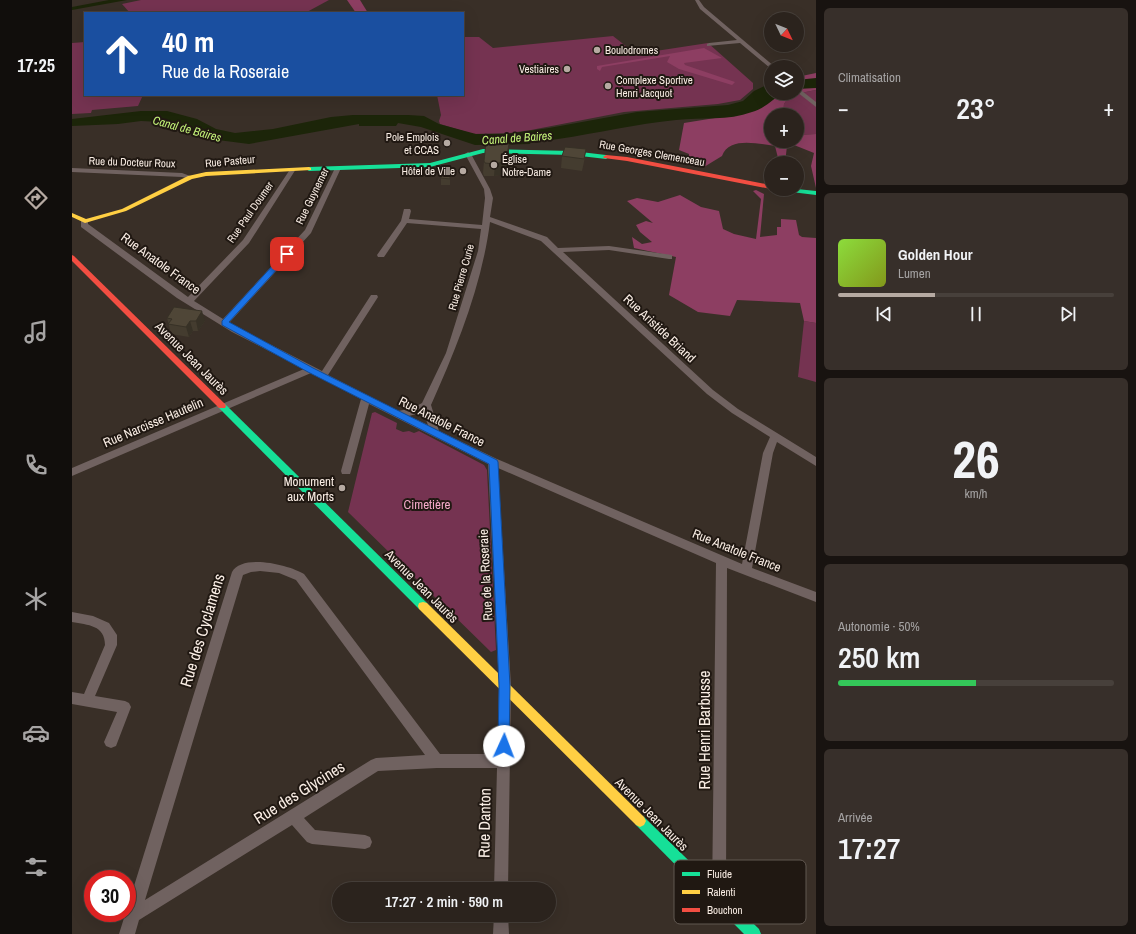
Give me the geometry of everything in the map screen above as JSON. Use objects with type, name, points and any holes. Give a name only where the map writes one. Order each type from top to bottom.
[{"type":"main road","name":"Rue Georges Clemenceau","points":[[468,154],[479,151],[572,153],[627,159],[764,186]]},
{"type":"main road","name":"Rue Pasteur","points":[[85,221],[124,210],[190,178],[206,174],[293,169],[430,165],[468,154]]},
{"type":"main road","points":[[804,192],[816,193]]},
{"type":"main road","points":[[72,215],[85,221]]},
{"type":"main road","name":"Avenue Jean Jaurès","points":[[72,257],[679,860]]},
{"type":"main road","name":"Avenue Jean Jaurès","points":[[744,924],[754,934]]},
{"type":"street","points":[[697,0],[702,8],[764,60]]},
{"type":"street","points":[[709,45],[742,41]]},
{"type":"street","points":[[804,94],[816,105]]},
{"type":"street","name":"Rue Pierre Curie","points":[[426,405],[450,353],[482,251],[489,198],[487,189],[468,154]]},
{"type":"street","name":"Rue Guynemer","points":[[224,323],[308,231],[338,168]]},
{"type":"street","name":"Rue Paul Doumer","points":[[189,301],[246,241],[293,169]]},
{"type":"street","name":"Rue du Docteur Roux","points":[[72,170],[182,175],[190,178]]},
{"type":"street","points":[[382,255],[405,221],[406,211]]},
{"type":"street","name":"Rue Aristide Briand","points":[[486,218],[539,236],[710,392],[735,411],[816,462]]},
{"type":"street","name":"Rue Anatole France","points":[[85,221],[84,225],[189,301],[224,323],[310,370],[493,462],[722,561],[816,597]]},
{"type":"street","points":[[405,221],[485,227]]},
{"type":"street","points":[[556,250],[609,248],[669,257]]},
{"type":"street","points":[[323,376],[374,297]]},
{"type":"street","name":"Rue Narcisse Hautelin","points":[[72,472],[222,406],[310,370]]},
{"type":"street","points":[[346,471],[366,398]]},
{"type":"street","points":[[397,414],[422,409],[426,405],[435,433]]},
{"type":"street","points":[[746,570],[768,453],[775,436]]},
{"type":"street","name":"Rue de la Roseraie","points":[[493,462],[505,686]]},
{"type":"street","name":"Rue Henri Barbusse","points":[[719,860],[722,561]]},
{"type":"street","name":"Rue des Cyclamens","points":[[136,903],[238,572],[244,567],[255,566],[293,572],[300,577],[437,761]]},
{"type":"street","points":[[72,617],[93,621],[105,626],[110,635],[111,645],[88,701]]},
{"type":"street","name":"Rue Danton","points":[[501,882],[505,686]]},
{"type":"street","points":[[72,698],[124,707],[111,742]]},
{"type":"street","name":"Rue des Glycines","points":[[136,914],[376,765],[437,761],[503,761]]},
{"type":"street","points":[[293,816],[312,837],[364,842]]},
{"type":"street","name":"Rue des Cyclamens","points":[[127,934],[130,922]]},
{"type":"street","points":[[501,922],[501,934]]},
{"type":"green space","points":[[141,0],[329,0],[307,12],[129,12],[122,4]]},
{"type":"green space","name":"Complexe Sportive Henri Jacquot","points":[[613,36],[636,54],[708,43],[753,83],[753,89],[740,100],[718,104],[624,112],[510,133],[473,134],[440,124],[439,121],[441,115],[437,96],[464,96],[464,37],[479,37],[493,48]]},
{"type":"green space","points":[[84,42],[84,96],[143,96],[138,106],[92,110],[91,113],[72,114],[72,43]]},
{"type":"green space","points":[[816,90],[816,134],[804,135],[804,108],[784,108],[787,100],[804,100],[804,92]]},
{"type":"green space","points":[[804,321],[816,323],[816,382],[798,377]]},
{"type":"green space","name":"Cimetière","points":[[375,412],[397,423],[396,429],[403,432],[409,431],[414,433],[419,431],[484,465],[487,470],[496,650],[491,652],[348,512],[372,413]]},
{"type":"shaded area","points":[[347,0],[360,0],[367,12],[355,12]]},
{"type":"shaded area","points":[[704,48],[722,58],[684,63],[685,65],[735,82],[732,85],[679,69],[667,62],[670,56],[602,67],[600,71],[597,69],[597,66]]},
{"type":"shaded area","points":[[816,73],[816,90],[804,92],[804,76]]},
{"type":"shaded area","points":[[764,100],[787,100],[784,108],[764,108],[764,144],[753,143],[738,144],[731,146],[722,156],[704,167],[688,164],[689,154],[679,150],[684,123],[746,113]]},
{"type":"shaded area","points":[[816,134],[816,188],[811,166],[814,153],[802,148],[804,148],[804,135]]},
{"type":"shaded area","points":[[776,148],[787,148],[786,156],[778,156]]},
{"type":"shaded area","points":[[756,190],[764,194],[760,237],[777,235],[777,227],[781,227],[781,219],[796,220],[799,235],[802,237],[816,238],[816,323],[804,321],[800,303],[737,300],[730,316],[698,312],[669,295],[676,257],[634,248],[632,237],[642,244],[652,242],[640,232],[636,225],[646,221],[653,223],[627,201],[637,198],[658,202],[680,195],[701,207],[719,211],[723,229],[734,234],[756,239],[761,199],[753,191]]},
{"type":"water","points":[[109,0],[127,0],[72,10],[72,7]]},
{"type":"water","points":[[816,78],[816,88],[804,89],[804,79]]},
{"type":"water","name":"Canal de Baires","points":[[764,86],[764,100],[773,100],[756,111],[734,117],[686,119],[661,122],[555,140],[534,141],[530,144],[475,145],[421,127],[398,123],[396,126],[359,126],[359,124],[249,144],[202,138],[161,122],[141,121],[118,124],[72,126],[72,119],[141,111],[167,111],[197,119],[216,129],[235,133],[273,129],[331,117],[353,115],[408,115],[424,116],[439,124],[476,134],[507,134],[637,112],[728,105],[743,101],[754,91]]},
{"type":"building","points":[[486,143],[509,144],[506,161],[495,164],[485,163]]},
{"type":"building","points":[[565,147],[586,149],[584,159],[562,156]]},
{"type":"building","points":[[442,170],[450,170],[450,179],[441,178]]},
{"type":"building","points":[[174,307],[202,311],[196,321],[190,321],[186,327],[168,324],[172,319],[167,318]]},
{"type":"traffic: fast","points":[[309,169],[430,165],[483,151],[572,153],[606,157]]},
{"type":"traffic: fast","points":[[804,192],[816,193]]},
{"type":"traffic: fast","points":[[222,406],[423,606]]},
{"type":"traffic: fast","points":[[640,821],[679,860]]},
{"type":"traffic: fast","points":[[744,924],[754,934]]},
{"type":"traffic: slow","points":[[72,215],[85,221],[124,210],[190,177],[206,174],[309,169]]},
{"type":"traffic: slow","points":[[423,606],[640,821]]},
{"type":"traffic: jam","points":[[606,157],[627,159],[764,186]]},
{"type":"traffic: jam","points":[[72,257],[222,406]]},
{"type":"place","name":"Boulodromes","points":[[597,50]]},
{"type":"place","name":"Vestiaires","points":[[567,69]]},
{"type":"place","name":"Complexe Sportive Henri Jacquot","points":[[608,86]]},
{"type":"place","name":"Pole Emplois et CCAS","points":[[447,143]]},
{"type":"place","name":"Église Notre-Dame","points":[[494,165]]},
{"type":"place","name":"Hôtel de Ville","points":[[463,171]]},
{"type":"place","name":"Monument aux Morts","points":[[342,488]]},
{"type":"route","points":[[287,254],[224,323],[310,370],[493,462],[502,653],[505,686],[504,746]]}]
